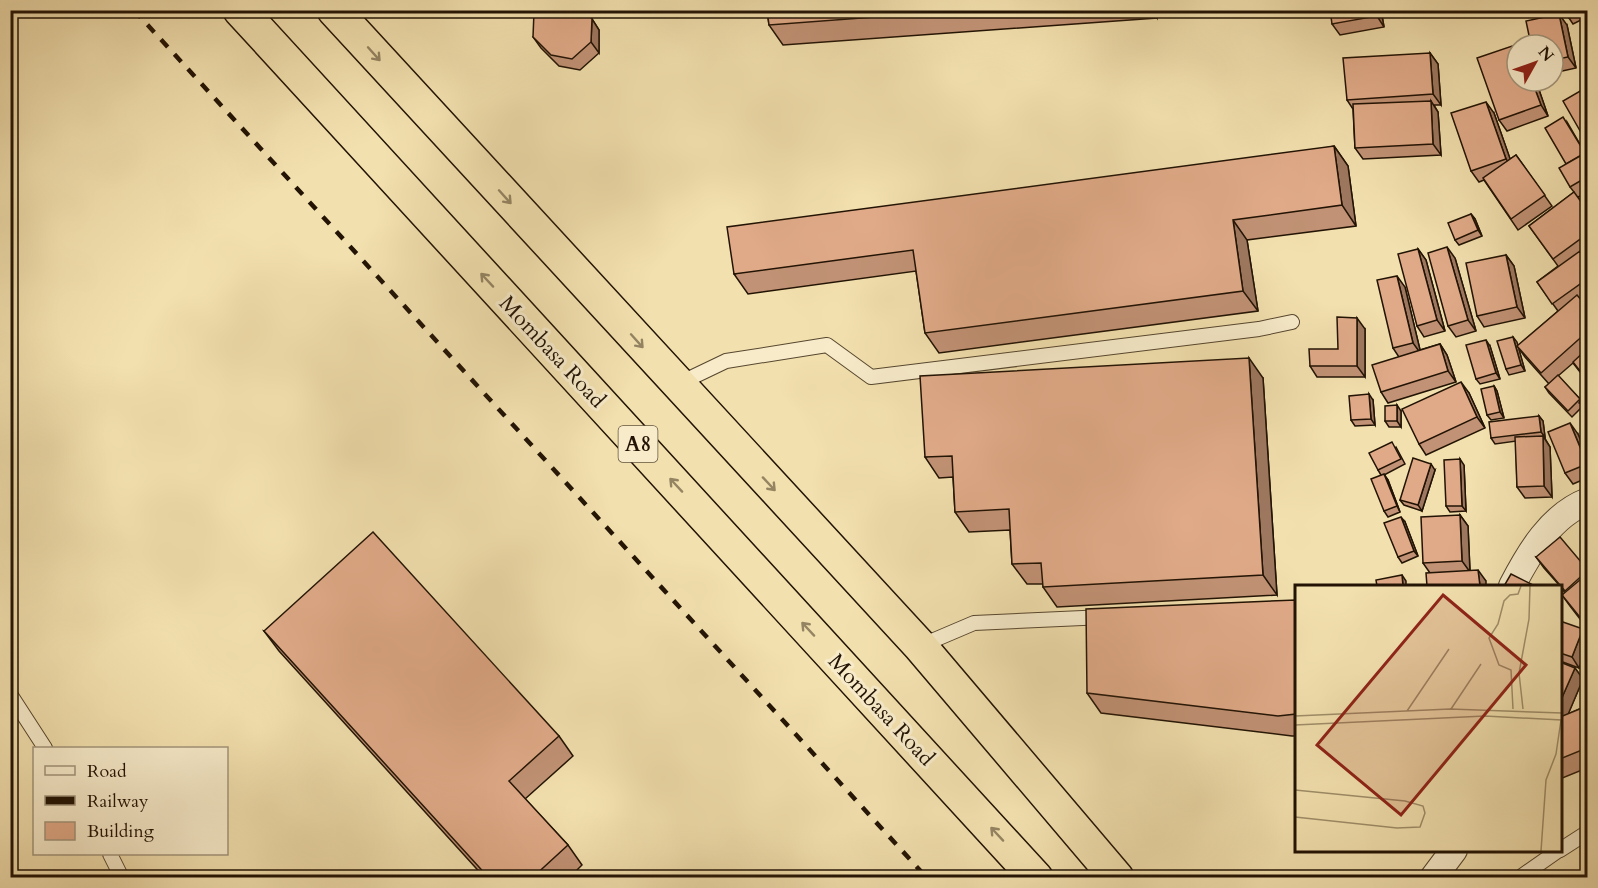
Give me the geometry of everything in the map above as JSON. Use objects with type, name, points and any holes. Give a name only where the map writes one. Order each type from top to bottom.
[{"type":"highway","name":"Mombasa Road","points":[[240,10],[1036,878]]},
{"type":"highway","points":[[334,10],[676,384],[920,646],[1117,878]]},
{"type":"street","points":[[1513,585],[1528,555],[1550,529],[1564,514],[1587,501]]},
{"type":"street","points":[[1433,878],[1452,852]]},
{"type":"lane","points":[[676,384],[726,362],[827,345],[871,377],[1259,329],[1292,322]]},
{"type":"lane","points":[[920,646],[974,623],[1117,616]]},
{"type":"lane","points":[[10,694],[44,747]]},
{"type":"lane","points":[[1562,849],[1587,832]]},
{"type":"lane","points":[[1518,878],[1557,852]]},
{"type":"lane","points":[[110,855],[122,878]]},
{"type":"building","points":[[536,10],[585,10],[592,19],[591,42],[572,59],[551,55],[533,37]]},
{"type":"building","points":[[767,10],[968,10],[769,25]]},
{"type":"building","points":[[1330,10],[1376,10],[1377,16],[1332,24]]},
{"type":"building","points":[[1566,10],[1587,10],[1569,18]]},
{"type":"building","points":[[1559,14],[1563,33],[1528,33],[1526,21]]},
{"type":"building","points":[[1505,48],[1505,93],[1536,93],[1541,105],[1499,120],[1477,58]]},
{"type":"building","points":[[1430,53],[1433,94],[1347,100],[1343,58]]},
{"type":"building","points":[[1587,87],[1587,143],[1563,101]]},
{"type":"building","points":[[1431,101],[1433,144],[1355,148],[1353,104]]},
{"type":"building","points":[[1486,102],[1506,159],[1471,171],[1451,113]]},
{"type":"building","points":[[1563,117],[1585,153],[1566,164],[1545,128]]},
{"type":"building","points":[[1334,146],[1342,205],[1233,220],[1243,291],[925,333],[913,250],[734,274],[727,227]]},
{"type":"building","points":[[1587,152],[1587,177],[1570,187],[1559,168]]},
{"type":"building","points":[[1516,155],[1545,195],[1511,219],[1483,178]]},
{"type":"building","points":[[1574,192],[1587,210],[1587,234],[1553,259],[1529,226]]},
{"type":"building","points":[[1471,214],[1478,230],[1455,240],[1448,223]]},
{"type":"building","points":[[1447,247],[1468,320],[1448,326],[1428,253]]},
{"type":"building","points":[[1418,249],[1437,320],[1417,326],[1398,254]]},
{"type":"building","points":[[1580,251],[1587,263],[1587,279],[1552,304],[1537,282]]},
{"type":"building","points":[[1506,255],[1517,307],[1477,316],[1466,263]]},
{"type":"building","points":[[1397,276],[1413,343],[1393,348],[1377,280]]},
{"type":"building","points":[[1577,295],[1587,307],[1587,332],[1541,373],[1517,346]]},
{"type":"building","points":[[1337,317],[1357,318],[1357,366],[1310,366],[1309,349],[1338,349]]},
{"type":"building","points":[[1513,337],[1521,365],[1506,369],[1497,341]]},
{"type":"building","points":[[1486,340],[1496,373],[1476,379],[1466,345]]},
{"type":"building","points":[[1440,344],[1448,371],[1381,392],[1372,365]]},
{"type":"building","points":[[1587,349],[1587,365],[1580,371],[1573,362]]},
{"type":"building","points":[[1249,358],[1263,575],[1043,587],[1041,563],[1012,564],[1009,509],[955,512],[952,456],[925,457],[920,376]]},
{"type":"building","points":[[1558,375],[1580,399],[1568,411],[1545,387]]},
{"type":"building","points":[[1461,382],[1477,417],[1419,444],[1402,409]]},
{"type":"building","points":[[1494,386],[1500,412],[1487,415],[1481,389]]},
{"type":"building","points":[[1587,387],[1587,407],[1579,403]]},
{"type":"building","points":[[1369,394],[1371,419],[1351,420],[1349,396]]},
{"type":"building","points":[[1397,405],[1397,421],[1385,421],[1385,406]]},
{"type":"building","points":[[1539,416],[1541,432],[1491,438],[1489,422]]},
{"type":"building","points":[[1570,423],[1587,464],[1565,473],[1548,432]]},
{"type":"building","points":[[1543,436],[1544,486],[1517,487],[1515,437]]},
{"type":"building","points":[[1392,442],[1401,459],[1378,470],[1369,453]]},
{"type":"building","points":[[1413,458],[1431,464],[1418,505],[1400,500]]},
{"type":"building","points":[[1460,459],[1462,506],[1446,506],[1444,460]]},
{"type":"building","points":[[1384,474],[1397,506],[1384,511],[1371,479]]},
{"type":"building","points":[[1460,515],[1462,561],[1423,563],[1421,517]]},
{"type":"building","points":[[1401,517],[1414,551],[1398,557],[1384,523]]},
{"type":"building","points":[[1587,520],[1587,537],[1581,522]]},
{"type":"building","points":[[373,532],[559,736],[509,781],[568,845],[532,878],[489,878],[264,631]]},
{"type":"building","points":[[1560,537],[1587,571],[1565,591],[1536,557]]},
{"type":"building","points":[[1478,570],[1480,585],[1427,585],[1426,573]]},
{"type":"building","points":[[1511,574],[1533,585],[1505,585]]},
{"type":"building","points":[[1587,574],[1587,626],[1562,595]]},
{"type":"building","points":[[1402,575],[1403,585],[1377,585],[1376,580]]},
{"type":"building","points":[[1295,600],[1295,714],[1278,716],[1087,693],[1086,609]]},
{"type":"building","points":[[1562,622],[1583,629],[1572,657],[1562,654]]},
{"type":"building","points":[[1587,656],[1587,668],[1583,667]]},
{"type":"building","points":[[1562,663],[1575,668],[1562,697]]},
{"type":"building","points":[[1587,689],[1587,706],[1586,706],[1581,691]]},
{"type":"building","points":[[1587,706],[1587,748],[1562,758],[1562,716]]},
{"type":"railway","points":[[134,10],[927,878]]}]
